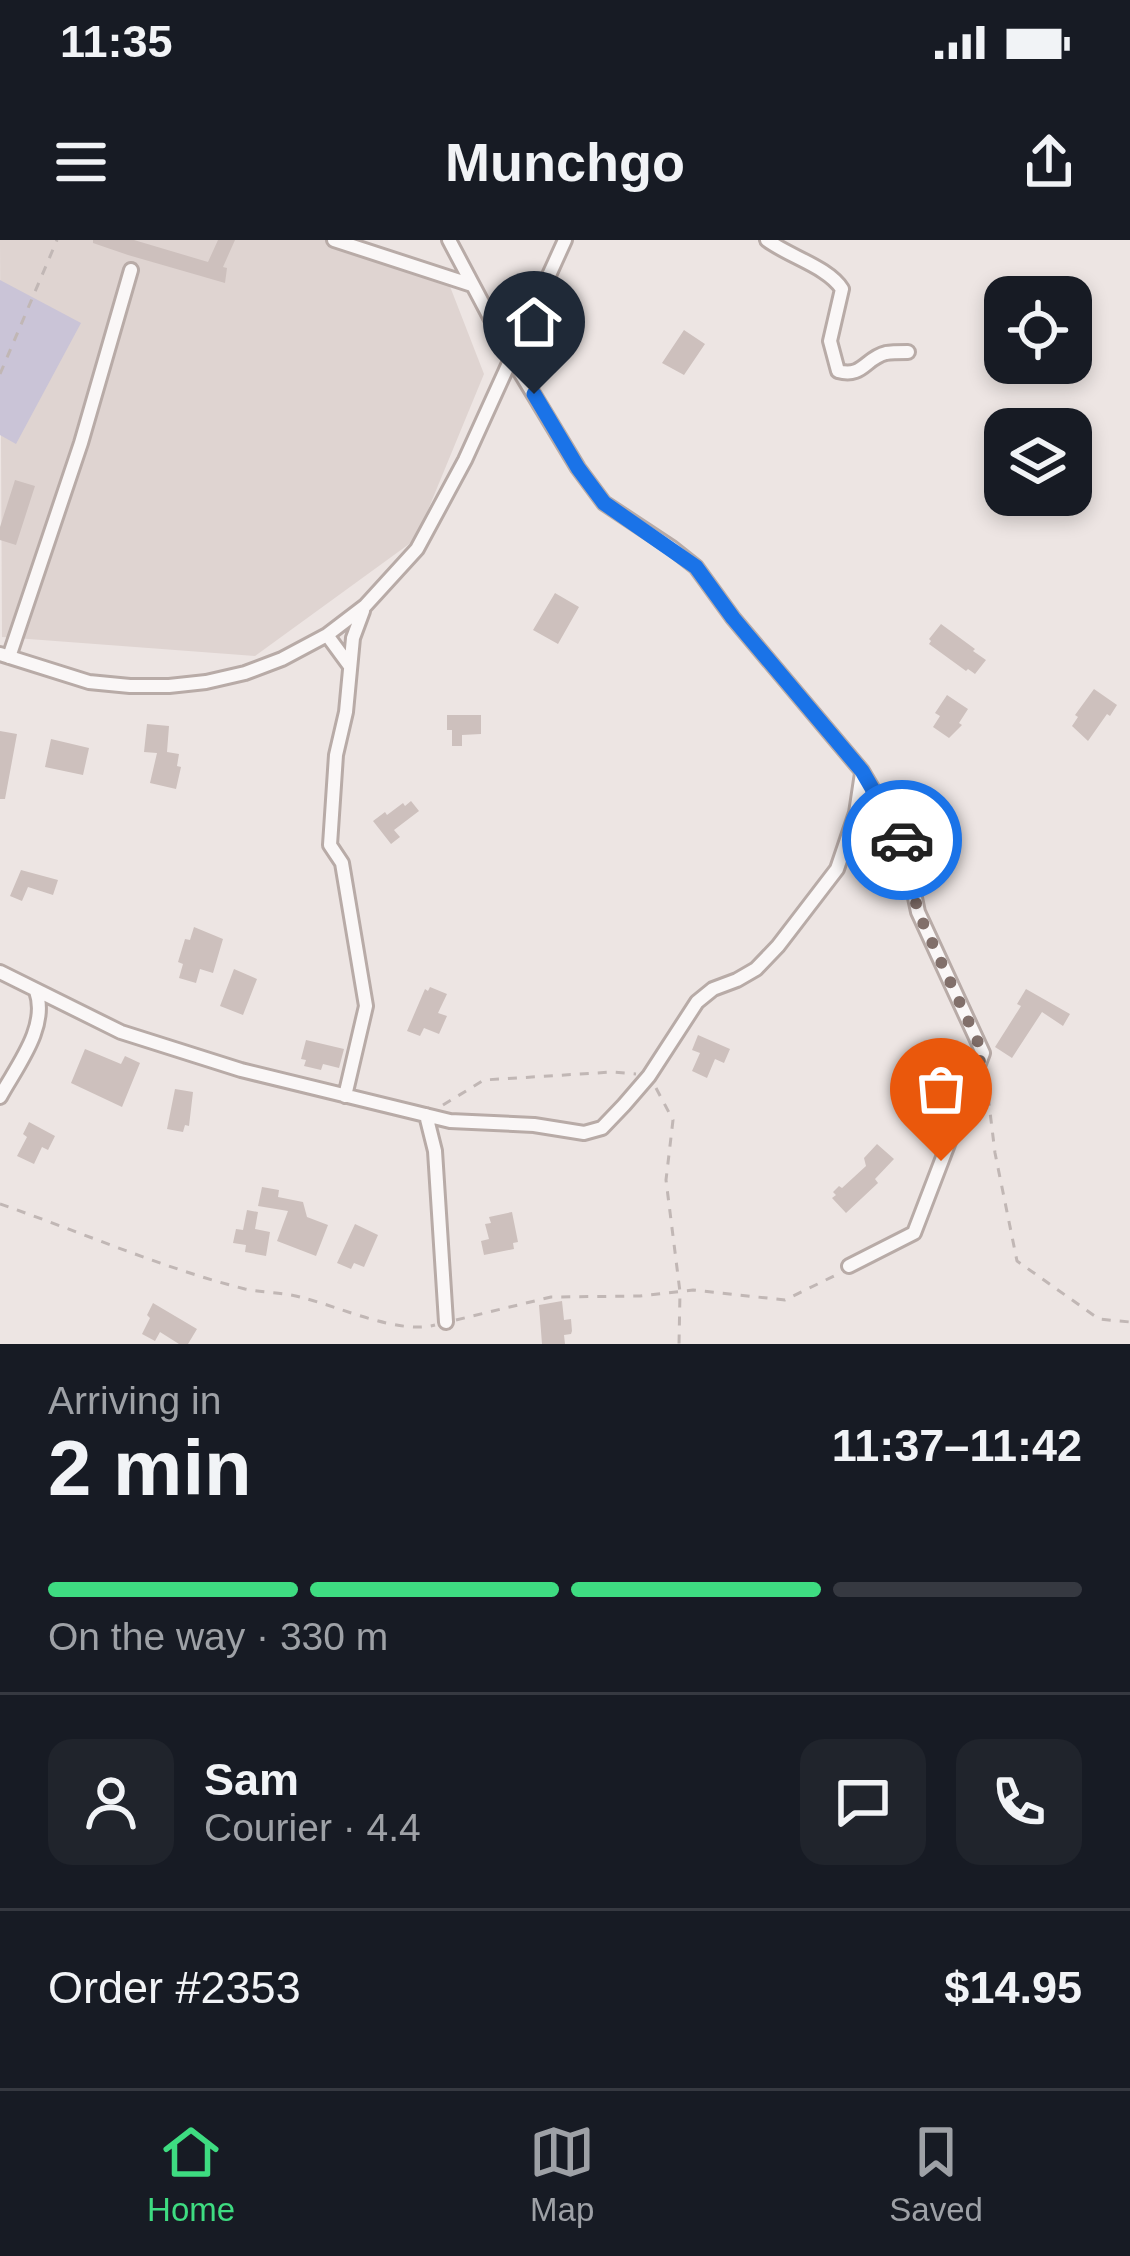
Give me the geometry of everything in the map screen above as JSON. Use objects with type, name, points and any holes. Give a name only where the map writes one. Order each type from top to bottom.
[{"type":"street","points":[[334,240],[472,285]]},
{"type":"street","points":[[449,240],[512,357],[604,503],[696,567],[862,771],[903,841],[918,912],[983,1053],[914,1233],[849,1266]]},
{"type":"street","points":[[131,270],[82,443],[4,655],[89,682],[170,686],[245,674],[327,635],[365,606],[417,549],[465,460],[565,240]]},
{"type":"street","points":[[767,240],[829,274],[842,289],[830,341],[838,371],[853,374],[885,353],[908,352]]},
{"type":"street","points":[[345,1096],[366,1006],[342,863],[331,845],[336,755],[346,712],[353,638],[365,606]]},
{"type":"street","points":[[327,635],[349,665]]},
{"type":"street","points":[[0,972],[121,1032],[241,1070],[450,1121],[584,1133],[602,1128],[649,1076],[698,1002],[712,989],[756,969],[778,946],[837,869],[856,813],[862,771]]},
{"type":"street","points":[[0,1097],[34,1035],[40,1014],[35,990]]},
{"type":"street","points":[[426,1115],[435,1151],[446,1322]]},
{"type":"path","points":[[0,374],[58,240]]},
{"type":"path","points":[[983,1053],[995,1153],[1017,1262],[1099,1319],[1130,1322]]},
{"type":"path","points":[[426,1115],[484,1080],[612,1072],[649,1076],[673,1120],[666,1180],[680,1292],[679,1344]]},
{"type":"path","points":[[0,1204],[248,1289],[296,1295],[423,1328],[551,1297],[720,1292],[785,1300],[849,1266]]},
{"type":"shaded area","points":[[0,240],[359,240],[363,247],[444,271],[484,374],[416,539],[255,656],[2,637]]},
{"type":"shaded area","points":[[0,280],[81,323],[16,444],[0,435]]},
{"type":"building","points":[[93,240],[134,240],[208,262],[218,240],[235,240],[223,267],[227,268],[225,283]]},
{"type":"building","points":[[684,330],[705,344],[684,375],[662,363]]},
{"type":"building","points":[[15,480],[35,486],[16,545],[0,540]]},
{"type":"building","points":[[555,593],[579,607],[558,644],[533,630]]},
{"type":"building","points":[[941,624],[986,660],[975,674],[929,644]]},
{"type":"building","points":[[1094,689],[1117,705],[1088,741],[1072,726]]},
{"type":"building","points":[[947,695],[968,709],[962,725],[949,738],[933,727],[940,716],[935,713]]},
{"type":"building","points":[[447,715],[481,715],[481,734],[462,735],[462,746],[452,746]]},
{"type":"building","points":[[147,724],[169,726],[167,752],[179,754],[177,766],[181,767],[176,789],[150,783],[157,753],[144,752]]},
{"type":"building","points":[[0,731],[17,734],[5,799],[0,799]]},
{"type":"building","points":[[51,739],[89,748],[83,775],[45,767]]},
{"type":"building","points":[[411,801],[419,811],[394,830],[400,837],[391,844],[373,821]]},
{"type":"building","points":[[21,870],[58,880],[53,895],[28,887],[22,901],[10,896]]},
{"type":"building","points":[[194,927],[223,939],[213,973],[200,969],[196,983],[179,978],[183,964],[178,962]]},
{"type":"building","points":[[234,969],[257,979],[243,1015],[220,1006]]},
{"type":"building","points":[[430,987],[447,994],[438,1013],[447,1016],[439,1034],[424,1028],[420,1036],[407,1031]]},
{"type":"building","points":[[1026,989],[1070,1014],[1063,1026],[1042,1012],[1012,1058],[995,1047],[1021,1006],[1017,1004]]},
{"type":"building","points":[[698,1035],[730,1049],[724,1063],[715,1059],[707,1078],[692,1071],[700,1053],[692,1050]]},
{"type":"building","points":[[306,1040],[344,1049],[339,1068],[304,1066]]},
{"type":"building","points":[[85,1049],[121,1064],[125,1056],[140,1063],[122,1107],[71,1083]]},
{"type":"building","points":[[175,1089],[193,1092],[189,1126],[183,1132],[167,1129]]},
{"type":"building","points":[[29,1122],[55,1136],[48,1150],[42,1147],[34,1164],[17,1156]]},
{"type":"building","points":[[877,1144],[894,1159],[875,1179],[878,1183],[846,1213],[832,1198],[833,1192],[866,1166],[864,1158]]},
{"type":"building","points":[[262,1187],[279,1190],[278,1197],[303,1202],[307,1217],[328,1225],[316,1256],[277,1241],[288,1211],[258,1206]]},
{"type":"building","points":[[247,1210],[258,1212],[255,1229],[270,1232],[266,1256],[245,1252],[246,1245],[233,1243],[236,1229],[243,1230]]},
{"type":"building","points":[[512,1212],[518,1242],[513,1243],[514,1249],[484,1255],[481,1241],[489,1239],[485,1224],[491,1223],[489,1217]]},
{"type":"building","points":[[355,1224],[378,1235],[364,1267],[354,1263],[351,1269],[337,1263]]},
{"type":"building","points":[[562,1301],[564,1320],[571,1319],[571,1334],[564,1335],[565,1344],[542,1344],[539,1305]]},
{"type":"building","points":[[153,1303],[197,1329],[188,1344],[160,1332],[155,1341],[142,1334]]},
{"type":"way so far","points":[[902,840],[918,912],[983,1053],[941,1161]]},
{"type":"route","points":[[534,394],[604,503],[696,567],[862,771],[902,840]]}]
